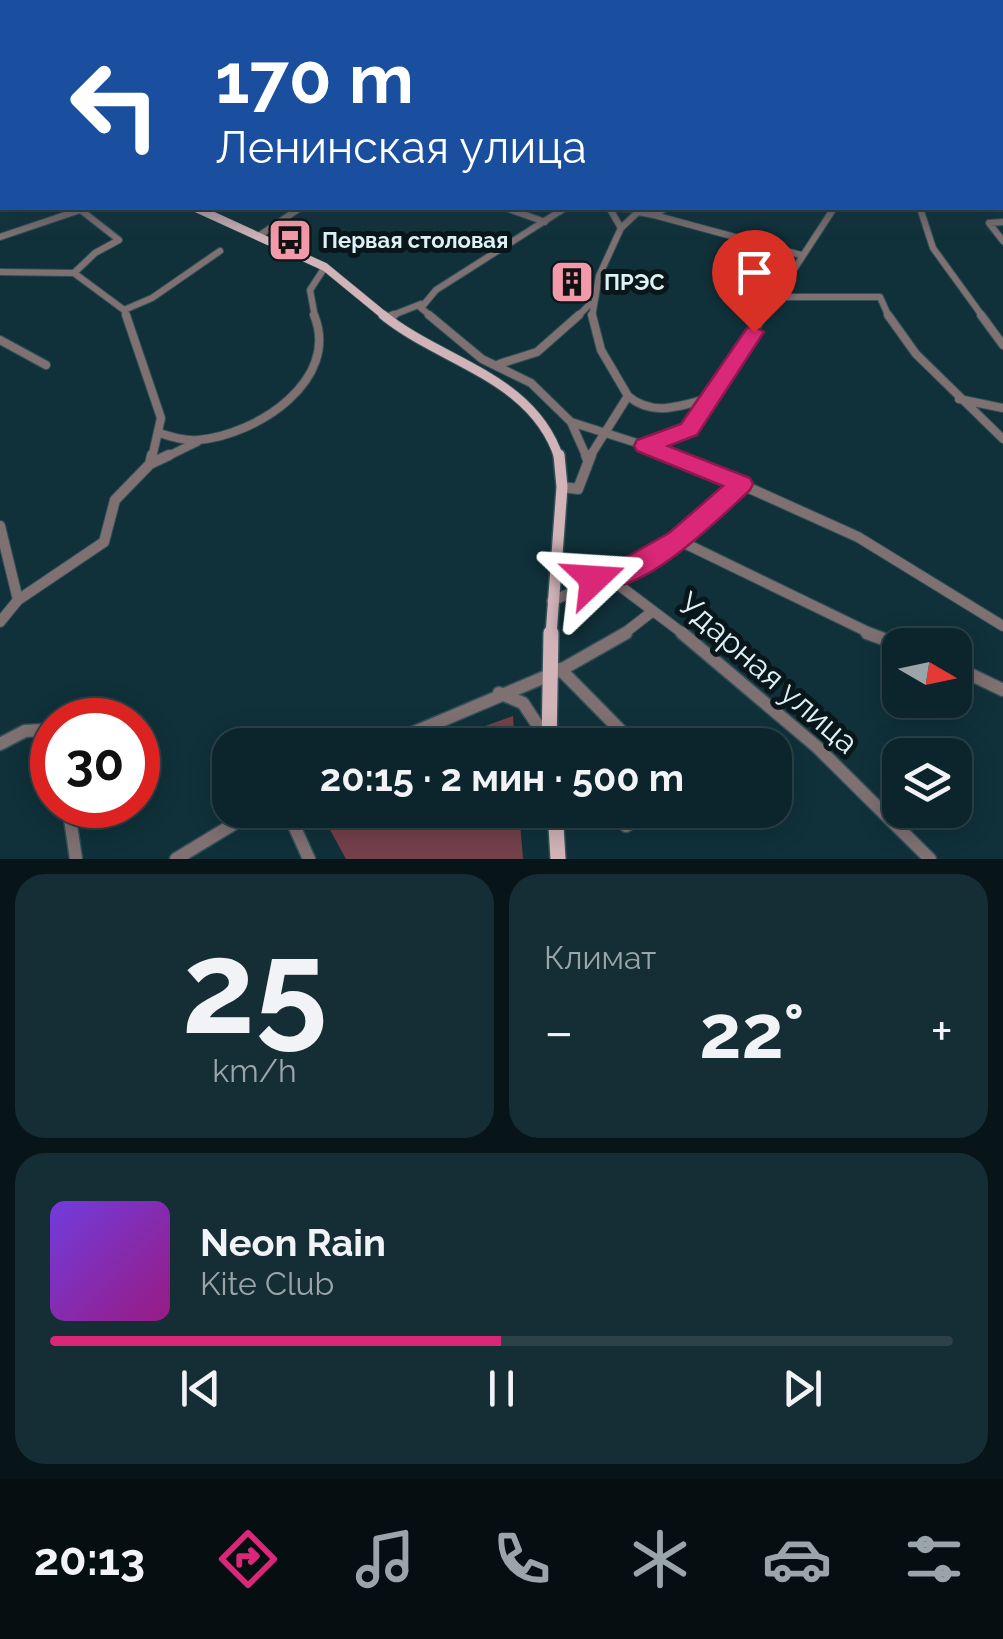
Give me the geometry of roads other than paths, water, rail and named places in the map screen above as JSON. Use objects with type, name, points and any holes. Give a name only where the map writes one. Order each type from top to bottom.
[{"type":"main road","points":[[201,210],[325,267],[408,335],[477,362],[535,412],[560,454],[562,487],[552,601],[551,728]]},
{"type":"main road","points":[[555,828],[558,859]]},
{"type":"street","points":[[0,237],[81,210]]},
{"type":"street","points":[[74,272],[98,251],[119,240],[85,210]]},
{"type":"street","points":[[260,235],[297,210]]},
{"type":"street","points":[[512,210],[545,222]]},
{"type":"street","points":[[386,318],[421,304],[436,290],[562,210]]},
{"type":"street","points":[[610,210],[621,228]]},
{"type":"street","points":[[713,397],[668,408],[642,408],[628,396],[599,353],[590,304],[594,282],[621,228],[641,210],[801,256]]},
{"type":"street","points":[[654,215],[663,210]]},
{"type":"street","points":[[645,446],[689,430],[833,210]]},
{"type":"street","points":[[921,210],[933,248],[1003,345]]},
{"type":"street","points":[[1003,222],[989,222],[1003,242]]},
{"type":"street","points":[[124,310],[152,298],[220,251]]},
{"type":"street","points":[[0,622],[11,614],[18,600],[104,542],[115,500],[150,464],[276,408],[313,377],[323,348],[307,295],[313,278],[325,267]]},
{"type":"street","points":[[0,272],[74,272],[124,310],[161,418],[150,464]]},
{"type":"street","points":[[774,296],[880,297],[894,328],[959,399],[1003,439]]},
{"type":"street","points":[[421,304],[429,317],[477,362],[507,370],[531,384],[571,422],[588,460]]},
{"type":"street","points":[[477,362],[502,364],[529,357],[590,304]]},
{"type":"street","points":[[0,340],[46,365]]},
{"type":"street","points":[[506,386],[507,370]]},
{"type":"street","points":[[562,487],[578,488],[588,460],[628,396]]},
{"type":"street","points":[[959,399],[1003,408]]},
{"type":"street","points":[[571,422],[608,432],[741,484],[858,537],[1003,626]]},
{"type":"street","points":[[159,432],[204,439]]},
{"type":"street","points":[[552,601],[568,590],[622,573],[678,540],[741,484]]},
{"type":"street","points":[[0,526],[18,600]]},
{"type":"street","points":[[678,540],[843,624],[882,638]]},
{"type":"street","name":"Ударная улица","points":[[608,576],[722,663],[930,859]]},
{"type":"street","points":[[422,728],[554,670],[586,660],[653,612]]},
{"type":"street","points":[[554,670],[617,728]]},
{"type":"street","points":[[972,675],[1003,690]]},
{"type":"street","points":[[499,694],[522,703],[539,728]]},
{"type":"street","points":[[0,744],[30,731]]},
{"type":"street","points":[[71,828],[76,859]]},
{"type":"street","points":[[176,859],[227,828]]},
{"type":"street","points":[[295,828],[309,859]]},
{"type":"place","name":"Первая столовая","points":[[290,240]]},
{"type":"place","name":"ПРЭС","points":[[572,282]]}]
